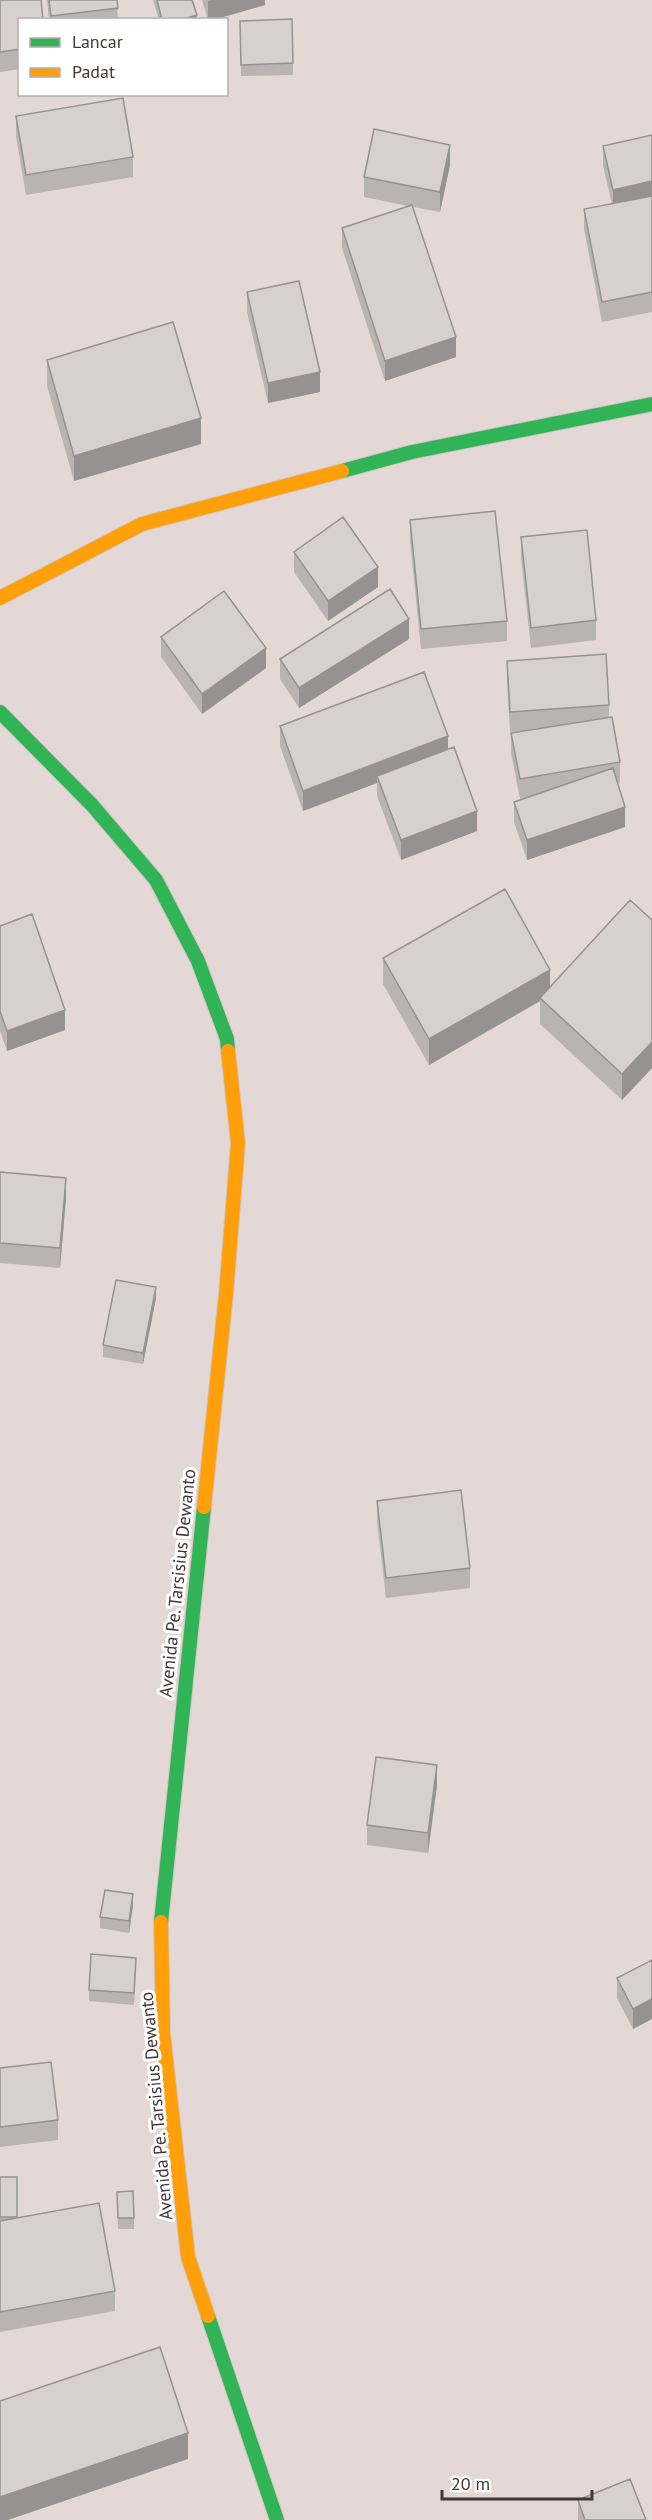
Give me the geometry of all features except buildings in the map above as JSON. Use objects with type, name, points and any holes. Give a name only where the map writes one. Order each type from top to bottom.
[{"type":"main road","points":[[0,598],[142,524],[412,452],[652,404]]},
{"type":"main road","name":"Avenida Pe. Tarsisius Dewanto","points":[[0,712],[92,805],[156,880],[198,962],[226,1039],[238,1143],[226,1293],[161,1914],[163,2032],[188,2257],[277,2520]]},
{"type":"shaded area","points":[[0,0],[652,0],[652,2520],[0,2520]]},
{"type":"traffic: fast","points":[[342,471],[412,452],[652,404]]},
{"type":"traffic: fast","points":[[0,712],[92,805],[156,880],[198,961],[227,1039],[228,1051]]},
{"type":"traffic: fast","points":[[161,1922],[204,1507]]},
{"type":"traffic: fast","points":[[208,2316],[277,2520]]},
{"type":"traffic: slow","points":[[0,598],[142,524],[342,471]]},
{"type":"traffic: slow","points":[[204,1507],[226,1294],[238,1143],[228,1051]]},
{"type":"traffic: slow","points":[[161,1922],[163,2033],[188,2257],[208,2316]]}]
